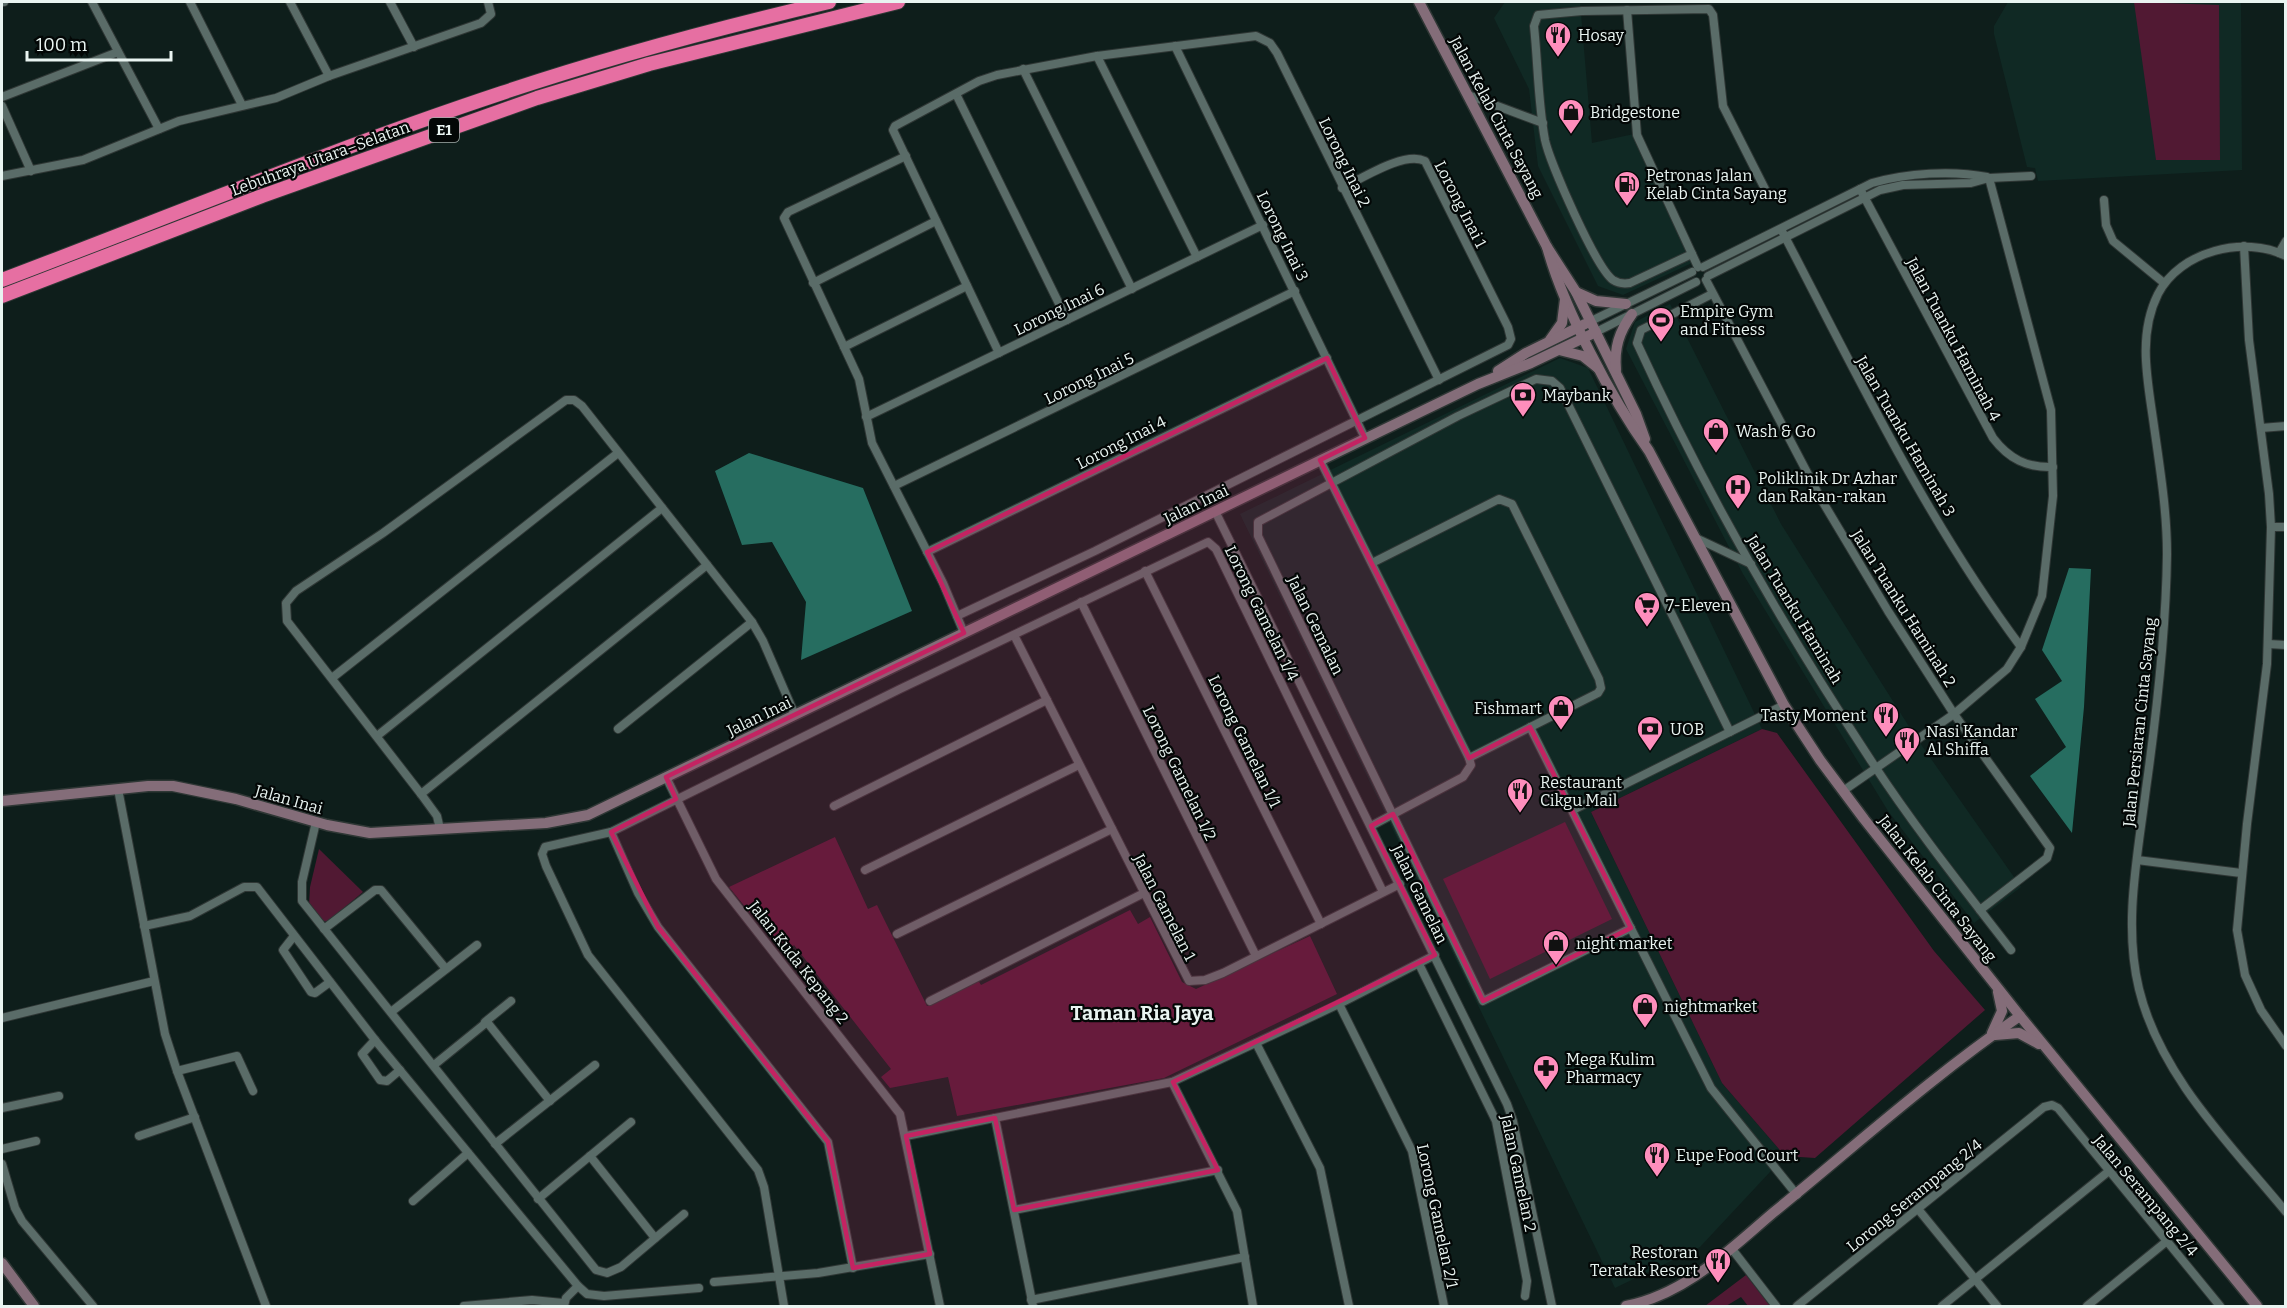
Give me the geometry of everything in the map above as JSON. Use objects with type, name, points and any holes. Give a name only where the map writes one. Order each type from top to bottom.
[{"type":"highway","name":"Lebuhraya Utara–Selatan","points":[[2,280],[267,178],[501,93],[644,50],[829,2]]},
{"type":"highway","name":"Lebuhraya Utara–Selatan","points":[[2,296],[283,188],[537,98],[649,64],[898,2]]},
{"type":"main road","name":"Jalan Kelab Cinta Sayang","points":[[1419,2],[1547,247],[1576,292],[1594,326],[1626,419],[1649,451],[1784,705],[1843,791],[1991,980],[2257,1306]]},
{"type":"main road","name":"Jalan Kelab Cinta Sayang","points":[[1547,247],[1555,276],[1582,332],[1612,378]]},
{"type":"main road","points":[[1576,292],[1596,301],[1629,309],[1617,343],[1612,378]]},
{"type":"main road","points":[[1545,344],[1562,323],[1565,297]]},
{"type":"main road","name":"Jalan Inai","points":[[1478,384],[1545,344],[1594,326]]},
{"type":"main road","name":"Jalan Inai","points":[[2,801],[162,785],[185,787],[360,833],[546,823],[577,818],[602,810],[1478,384],[1558,350],[1582,332]]},
{"type":"main road","points":[[1558,350],[1583,356],[1612,378]]},
{"type":"main road","points":[[1991,980],[1999,994],[2002,1011],[1991,1036]]},
{"type":"main road","points":[[1626,1306],[1655,1299],[1680,1287],[1732,1249],[1991,1036],[2020,1016]]},
{"type":"main road","points":[[1991,1036],[2010,1033],[2026,1034],[2053,1055]]},
{"type":"main road","points":[[2,1263],[34,1306]]},
{"type":"street","points":[[92,2],[159,129]]},
{"type":"street","points":[[190,2],[242,105]]},
{"type":"street","points":[[290,2],[329,76]]},
{"type":"street","points":[[390,2],[414,47]]},
{"type":"street","points":[[2,176],[83,160],[186,118],[276,98],[329,76],[481,23],[491,14],[488,2]]},
{"type":"street","points":[[1692,254],[1630,283],[1620,284],[1610,278],[1596,255],[1555,170],[1543,123],[1535,18],[1544,13],[1709,9],[1713,15],[1723,106],[1765,189]]},
{"type":"street","points":[[1627,10],[1637,135],[1692,254],[1698,269],[1696,282]]},
{"type":"street","name":"Lorong Inai 2","points":[[906,156],[893,130],[900,123],[988,77],[1097,56],[1248,36],[1270,43],[1439,380]]},
{"type":"street","name":"Lorong Inai 3","points":[[1175,46],[1365,438]]},
{"type":"street","points":[[2,97],[118,52]]},
{"type":"street","points":[[1097,56],[1197,258]]},
{"type":"street","points":[[1023,69],[1132,289]]},
{"type":"street","points":[[956,94],[1067,321]]},
{"type":"street","points":[[1468,95],[1543,123]]},
{"type":"street","points":[[2,106],[31,171]]},
{"type":"street","points":[[964,633],[870,436],[859,379],[784,218],[788,212],[906,156],[999,353]]},
{"type":"street","name":"Lorong Inai 1","points":[[1342,188],[1402,160],[1418,158],[1425,161],[1498,306],[1511,339],[1503,348],[1439,380]]},
{"type":"street","points":[[1629,309],[1698,269],[1860,189],[1897,177],[1969,173],[1989,178]]},
{"type":"street","points":[[1594,326],[1629,309],[1707,278],[1864,197],[1903,185],[1971,183],[1989,178],[2031,176]]},
{"type":"street","points":[[1843,791],[1954,714],[2007,669],[2021,647],[2037,613],[2045,580],[2053,467],[2053,426],[2047,392],[1989,178]]},
{"type":"street","name":"Jalan Tuanku Haminah 4","points":[[1860,189],[1993,438],[2006,453],[2020,462],[2053,467]]},
{"type":"street","points":[[2104,200],[2106,225],[2113,241],[2164,283],[2206,254],[2244,246],[2282,254],[2286,241]]},
{"type":"street","points":[[813,283],[936,221]]},
{"type":"street","name":"Lorong Inai 6","points":[[866,417],[1263,225]]},
{"type":"street","name":"Jalan Tuanku Haminah 3","points":[[1781,229],[1890,440],[1980,588],[2021,647]]},
{"type":"street","points":[[2244,246],[2249,340],[2271,527],[2268,644],[2241,873],[2237,930],[2240,959],[2261,1010],[2286,1046]]},
{"type":"street","name":"Jalan Tuanku Haminah 2","points":[[1698,269],[1707,278],[1712,294],[1821,499],[1888,611],[1954,714],[2051,851],[2047,858],[1980,910]]},
{"type":"street","name":"Jalan Persiaran Cinta Sayang","points":[[2164,283],[2150,314],[2145,333],[2147,372],[2166,517],[2166,568],[2162,657],[2137,860],[2132,940],[2138,984],[2149,1018],[2181,1081],[2286,1212]]},
{"type":"street","points":[[844,347],[967,286]]},
{"type":"street","name":"Lorong Inai 5","points":[[894,486],[1295,291]]},
{"type":"street","name":"Jalan Tuanku Haminah","points":[[1712,294],[1641,330],[1637,342],[1751,564],[1875,767],[2011,950]]},
{"type":"street","name":"Lorong Inai 4","points":[[927,552],[1327,358]]},
{"type":"street","points":[[1332,482],[1458,416],[1536,380],[1545,379],[1556,383],[1730,732]]},
{"type":"street","points":[[957,616],[1439,380]]},
{"type":"street","points":[[440,829],[436,816],[421,794],[287,621],[286,603],[296,591],[383,533],[566,400],[578,402],[752,622],[795,715]]},
{"type":"street","points":[[2261,428],[2286,426]]},
{"type":"street","points":[[332,678],[618,453]]},
{"type":"street","points":[[1320,460],[1469,758],[1470,770],[1463,777],[1371,826]]},
{"type":"street","name":"Jalan Gemalan","points":[[1332,482],[1261,520],[1256,530],[1394,814]]},
{"type":"street","points":[[1372,563],[1495,501],[1503,499],[1512,504],[1601,684],[1598,693],[1469,758]]},
{"type":"street","points":[[377,736],[662,508]]},
{"type":"street","name":"Jalan Gamelan","points":[[1215,511],[1435,955],[1514,1121],[1552,1306]]},
{"type":"street","points":[[2271,527],[2286,527]]},
{"type":"street","points":[[1696,538],[1751,564]]},
{"type":"street","name":"Lorong Gamelan 1/4","points":[[780,1275],[764,1187],[758,1170],[588,955],[546,866],[542,854],[546,847],[611,832],[1204,542],[1212,544],[1216,549],[1383,892]]},
{"type":"street","points":[[421,794],[707,565]]},
{"type":"street","name":"Lorong Gamelan 1/1","points":[[1145,571],[1321,924]]},
{"type":"street","name":"Lorong Gamelan 1/2","points":[[1081,602],[1256,956]]},
{"type":"street","points":[[618,729],[752,622]]},
{"type":"street","name":"Jalan Gamelan 1","points":[[1014,635],[1189,981],[1205,980],[1400,884]]},
{"type":"street","points":[[2268,644],[2286,645]]},
{"type":"street","points":[[834,806],[1047,700]]},
{"type":"street","points":[[1573,810],[1784,705]]},
{"type":"street","points":[[1530,727],[1716,1097],[1797,1195]]},
{"type":"street","points":[[865,870],[1079,765]]},
{"type":"street","name":"Jalan Kuda Kepang 2","points":[[666,777],[716,879],[897,1108],[906,1136],[940,1306]]},
{"type":"street","points":[[118,789],[154,981],[177,1071],[266,1306]]},
{"type":"street","points":[[1394,814],[1483,1001],[1631,928]]},
{"type":"street","points":[[315,822],[300,894],[302,901],[599,1273],[613,1271],[684,1214]]},
{"type":"street","points":[[897,934],[1112,829]]},
{"type":"street","points":[[611,832],[638,893],[658,927],[828,1142],[853,1268]]},
{"type":"street","points":[[2137,860],[2241,873]]},
{"type":"street","points":[[144,926],[190,916],[249,885],[257,887],[399,1070],[578,1286],[587,1294],[604,1296],[699,1288]]},
{"type":"street","points":[[324,929],[375,890],[381,890],[446,969]]},
{"type":"street","points":[[930,1001],[1144,893]]},
{"type":"street","points":[[294,936],[283,950],[311,992],[315,993],[330,982]]},
{"type":"street","points":[[391,1012],[477,945]]},
{"type":"street","points":[[906,1136],[1172,1082],[1339,1004],[1435,955]]},
{"type":"street","name":"Jalan Gamelan 2","points":[[1419,963],[1496,1121],[1527,1281],[1525,1296]]},
{"type":"street","points":[[2,1018],[154,981]]},
{"type":"street","points":[[434,1065],[511,1001]]},
{"type":"street","name":"Lorong Gamelan 2/1","points":[[1339,1004],[1412,1151],[1444,1306]]},
{"type":"street","points":[[485,1022],[493,1027],[550,1101]]},
{"type":"street","points":[[375,1040],[362,1054],[380,1080],[387,1081],[399,1070]]},
{"type":"street","points":[[1256,1043],[1323,1178],[1349,1306]]},
{"type":"street","points":[[177,1071],[237,1056],[253,1091]]},
{"type":"street","points":[[495,1144],[595,1065]]},
{"type":"street","points":[[1172,1082],[1218,1170],[1236,1211],[1253,1306]]},
{"type":"street","points":[[2,1108],[59,1096]]},
{"type":"street","name":"Jalan Serampang 2/4","points":[[2048,1105],[2058,1108],[2220,1306]]},
{"type":"street","name":"Lorong Serampang 2/4","points":[[1797,1306],[2048,1105]]},
{"type":"street","points":[[139,1136],[195,1117]]},
{"type":"street","points":[[995,1118],[1032,1303],[1245,1257]]},
{"type":"street","points":[[538,1199],[631,1122]]},
{"type":"street","points":[[2,1149],[36,1141]]},
{"type":"street","points":[[413,1201],[468,1153]]},
{"type":"street","points":[[590,1156],[655,1238]]},
{"type":"street","points":[[2,1164],[12,1202],[22,1221],[93,1306]]},
{"type":"street","points":[[1014,1210],[1218,1170]]},
{"type":"street","points":[[1942,1306],[2109,1171]]},
{"type":"street","points":[[1918,1209],[1997,1306]]},
{"type":"street","points":[[2087,1306],[2167,1241]]},
{"type":"street","points":[[1732,1249],[1776,1306]]},
{"type":"street","points":[[714,1282],[853,1268],[930,1254]]},
{"type":"street","points":[[780,1275],[784,1306]]},
{"type":"street","points":[[464,1306],[532,1300],[563,1305],[578,1286]]},
{"type":"highlighted area","points":[[1327,358],[1365,438],[1320,460],[1469,758],[1530,727],[1631,928],[1483,1001],[1393,814],[1371,826],[1435,955],[1173,1082],[1218,1170],[1014,1210],[995,1118],[906,1136],[930,1254],[853,1268],[828,1142],[658,927],[611,832],[676,799],[666,777],[964,633],[927,552]]},
{"type":"shaded area","points":[[1505,2],[1580,2],[1592,143],[1634,134],[1692,263],[1623,295],[1598,286],[1538,166],[1529,89],[1494,18]]},
{"type":"shaded area","points":[[2008,2],[2241,2],[2242,170],[2038,181],[2035,168],[2027,167],[1994,34],[1994,26]]},
{"type":"shaded area","points":[[2134,2],[2219,5],[2220,160],[2156,160]]},
{"type":"shaded area","points":[[1670,304],[1781,524],[1915,736],[2021,887],[1974,923],[1888,811],[1743,574],[1626,349],[1635,322]]},
{"type":"shaded area","points":[[1560,358],[1588,368],[1762,729],[1591,812],[1722,1083],[1785,1156],[1700,1247],[1615,1288],[1240,514]]},
{"type":"shaded area","points":[[749,453],[863,488],[912,611],[801,660],[806,602],[772,542],[742,545],[715,471]]},
{"type":"shaded area","points":[[2069,568],[2091,569],[2084,707],[2072,833],[2030,776],[2066,747],[2035,699],[2062,681],[2042,650]]},
{"type":"shaded area","points":[[1762,729],[1777,733],[1934,951],[1985,1010],[1815,1158],[1785,1156],[1722,1083],[1591,812]]},
{"type":"shaded area","points":[[1565,822],[1612,919],[1490,979],[1443,879]]},
{"type":"shaded area","points":[[835,837],[868,909],[877,905],[927,1006],[978,980],[981,985],[1130,910],[1138,924],[1150,917],[1182,982],[1196,989],[1310,936],[1337,994],[1164,1078],[957,1116],[948,1077],[890,1088],[881,1077],[891,1069],[794,945],[784,955],[729,887]]},
{"type":"shaded area","points":[[319,849],[363,892],[327,922],[321,920],[309,905],[310,887]]},
{"type":"shaded area","points":[[1746,1275],[1770,1306],[1748,1306],[1741,1297],[1726,1306],[1705,1306]]},
{"type":"place","name":"Hosay","points":[[1558,58]]},
{"type":"place","name":"Bridgestone","points":[[1571,135]]},
{"type":"place","name":"Petronas Jalan Kelab Cinta Sayang","points":[[1627,207]]},
{"type":"place","name":"Empire Gym and Fitness","points":[[1661,343]]},
{"type":"place","name":"Maybank","points":[[1523,418]]},
{"type":"place","name":"Wash & Go","points":[[1716,454]]},
{"type":"place","name":"Poliklinik Dr Azhar dan Rakan-rakan","points":[[1738,510]]},
{"type":"place","name":"7-Eleven","points":[[1647,628]]},
{"type":"place","name":"Fishmart","points":[[1561,731]]},
{"type":"place","name":"Tasty Moment","points":[[1886,738]]},
{"type":"place","name":"UOB","points":[[1650,752]]},
{"type":"place","name":"Nasi Kandar Al Shiffa","points":[[1907,763]]},
{"type":"place","name":"Restaurant Cikgu Mail","points":[[1520,814]]},
{"type":"place","name":"night market","points":[[1556,966]]},
{"type":"place","name":"nightmarket","points":[[1645,1029]]},
{"type":"place","name":"Mega Kulim Pharmacy","points":[[1546,1091]]},
{"type":"place","name":"Eupe Food Court","points":[[1657,1178]]},
{"type":"place","name":"Restoran Teratak Resort","points":[[1718,1284]]},
{"type":"district","name":"Taman Ria Jaya","points":[[1142,1013]]}]
